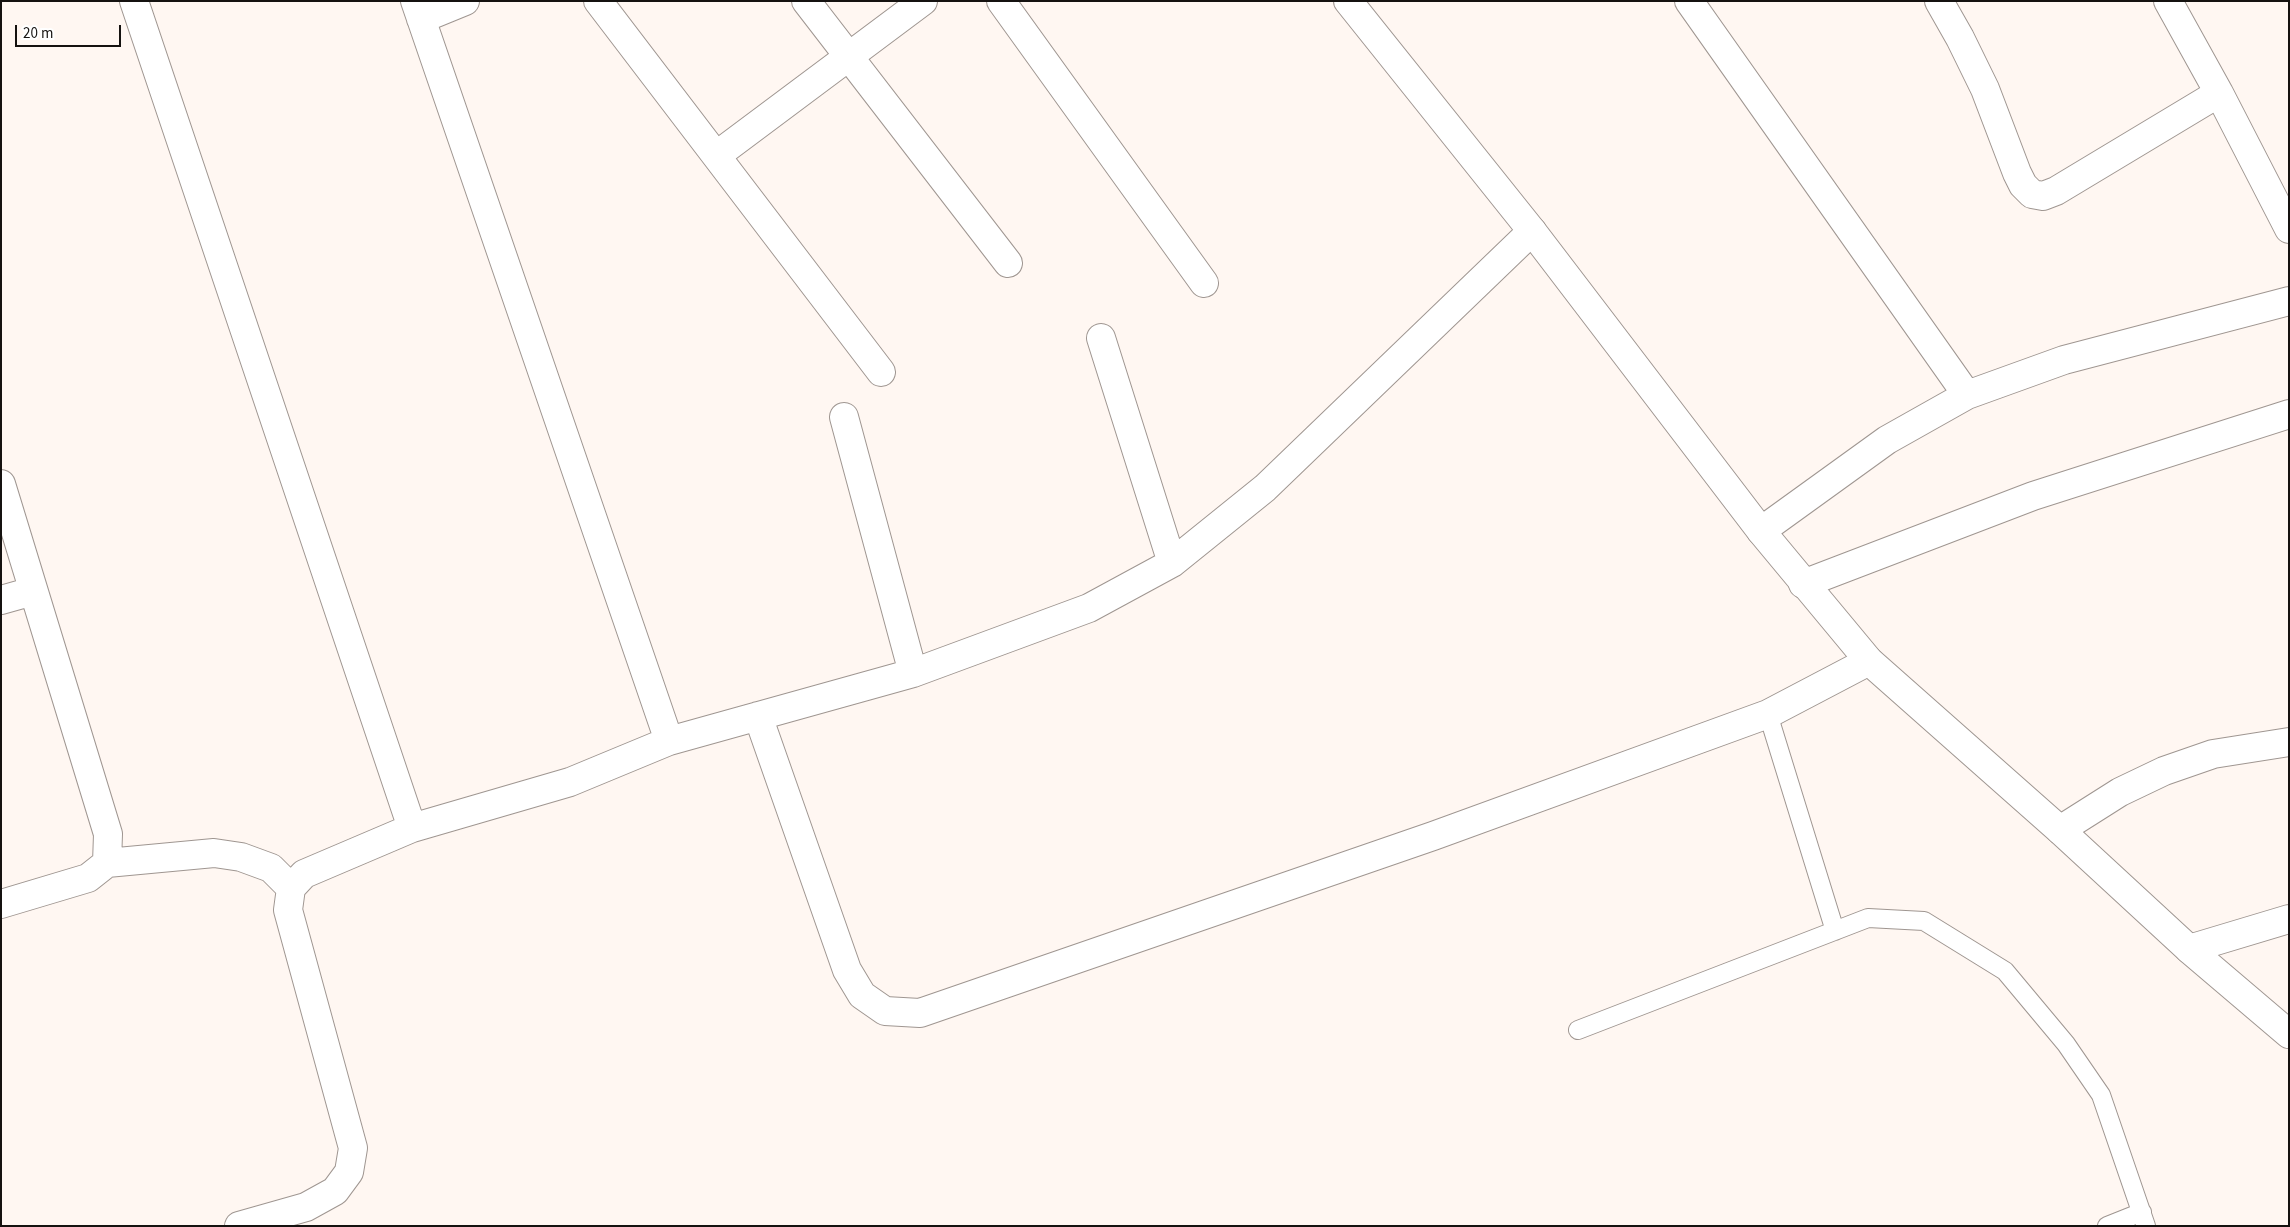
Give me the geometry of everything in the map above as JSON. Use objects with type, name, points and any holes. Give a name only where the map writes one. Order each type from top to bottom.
[{"type":"street","points":[[134,1],[412,828]]},
{"type":"street","points":[[465,1],[418,10],[669,741]]},
{"type":"street","points":[[598,1],[881,372]]},
{"type":"street","points":[[806,1],[1008,263]]},
{"type":"street","points":[[717,155],[923,1]]},
{"type":"street","points":[[1001,1],[1204,283]]},
{"type":"street","points":[[1348,1],[1532,231],[1761,531],[1803,584],[1869,661],[2060,830],[2189,949],[2289,1034]]},
{"type":"street","points":[[1689,1],[1967,395]]},
{"type":"street","points":[[1939,1],[1985,89],[2017,173],[2023,185],[2032,194],[2043,196],[2056,191],[2219,93]]},
{"type":"street","points":[[2168,1],[2219,93],[2289,229]]},
{"type":"street","points":[[239,1226],[306,1207],[335,1191],[349,1172],[352,1148],[288,910],[291,888],[304,874],[412,828],[570,782],[669,741],[914,673],[1089,608],[1172,563],[1265,488],[1532,231]]},
{"type":"street","points":[[1761,531],[1887,440],[1967,395],[2064,360],[2289,301]]},
{"type":"street","points":[[1101,338],[1172,563]]},
{"type":"street","points":[[1803,584],[2033,496],[2289,414]]},
{"type":"street","points":[[844,417],[914,673]]},
{"type":"street","points":[[1,484],[108,834],[107,863]]},
{"type":"street","points":[[1,600],[33,591]]},
{"type":"street","points":[[758,716],[847,970],[862,995],[886,1011],[920,1012],[1433,836],[1768,714],[1869,661]]},
{"type":"street","points":[[2060,830],[2120,792],[2164,770],[2213,754],[2289,742]]},
{"type":"street","points":[[1,904],[88,878],[107,863],[214,852],[241,857],[271,868],[291,888]]},
{"type":"street","points":[[2189,949],[2289,919]]},
{"type":"lane","points":[[1768,714],[1835,931]]},
{"type":"lane","points":[[1578,1030],[1868,918],[1924,921],[2005,971],[2066,1044],[2101,1095],[2144,1219],[2107,1226]]}]
